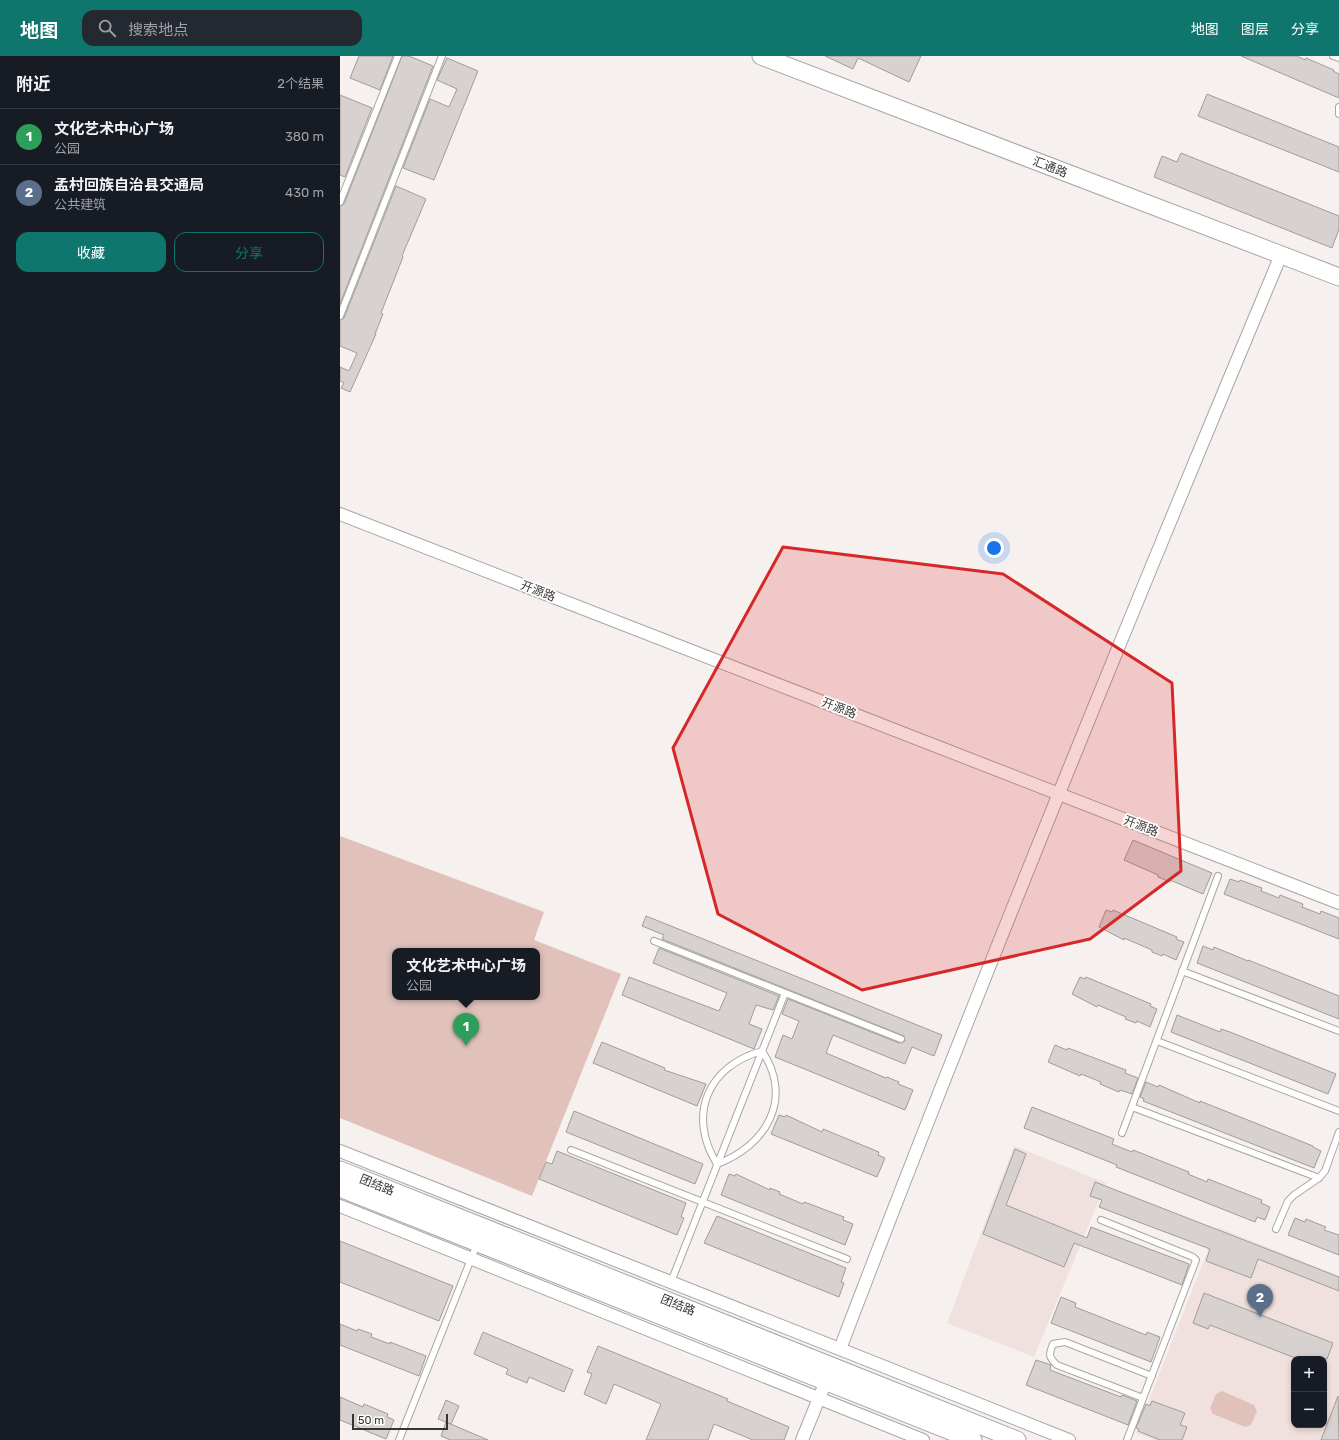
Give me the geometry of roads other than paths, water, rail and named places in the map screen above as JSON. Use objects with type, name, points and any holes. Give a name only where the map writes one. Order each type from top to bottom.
[{"type":"main road","name":"汇通路","points":[[761,56],[1339,277]]},
{"type":"main road","name":"团结路","points":[[340,1170],[1017,1440]]},
{"type":"main road","name":"团结路","points":[[340,1188],[973,1440]]},
{"type":"street","points":[[840,1349],[920,1138],[1153,560],[1281,255]]},
{"type":"street","name":"开源路","points":[[340,514],[1339,903]]},
{"type":"street","points":[[340,1151],[1069,1440]]},
{"type":"street","points":[[340,1206],[923,1440]]},
{"type":"street","points":[[802,1440],[826,1381]]},
{"type":"lane","points":[[340,202],[398,56]]},
{"type":"lane","points":[[340,316],[442,56]]},
{"type":"lane","points":[[1333,56],[1339,58]]},
{"type":"lane","points":[[1339,107],[1339,114]]},
{"type":"lane","points":[[1122,1133],[1218,876]]},
{"type":"lane","points":[[654,941],[901,1039]]},
{"type":"lane","points":[[1182,972],[1339,1031]]},
{"type":"lane","points":[[671,1282],[785,993]]},
{"type":"lane","points":[[1157,1041],[1339,1111]]},
{"type":"lane","points":[[718,1164],[710,1153],[703,1127],[703,1114],[710,1089],[722,1073],[737,1060],[762,1051]]},
{"type":"lane","points":[[718,1164],[742,1153],[756,1142],[766,1127],[773,1111],[775,1093],[773,1076],[767,1059],[762,1051]]},
{"type":"lane","points":[[1132,1107],[1320,1178]]},
{"type":"lane","points":[[1276,1229],[1288,1201],[1294,1194],[1320,1178],[1325,1171],[1339,1135]]},
{"type":"lane","points":[[571,1150],[847,1259]]},
{"type":"lane","points":[[1101,1220],[1194,1256],[1196,1260],[1127,1440]]},
{"type":"lane","points":[[399,1440],[477,1242]]},
{"type":"lane","points":[[1143,1398],[1057,1365],[1050,1359],[1049,1354],[1053,1344],[1066,1342],[1152,1376]]},
{"type":"place","name":"文化艺术中心广场","points":[[466,1046]]},
{"type":"place","name":"孟村回族自治县交通局","points":[[1260,1317]]}]
